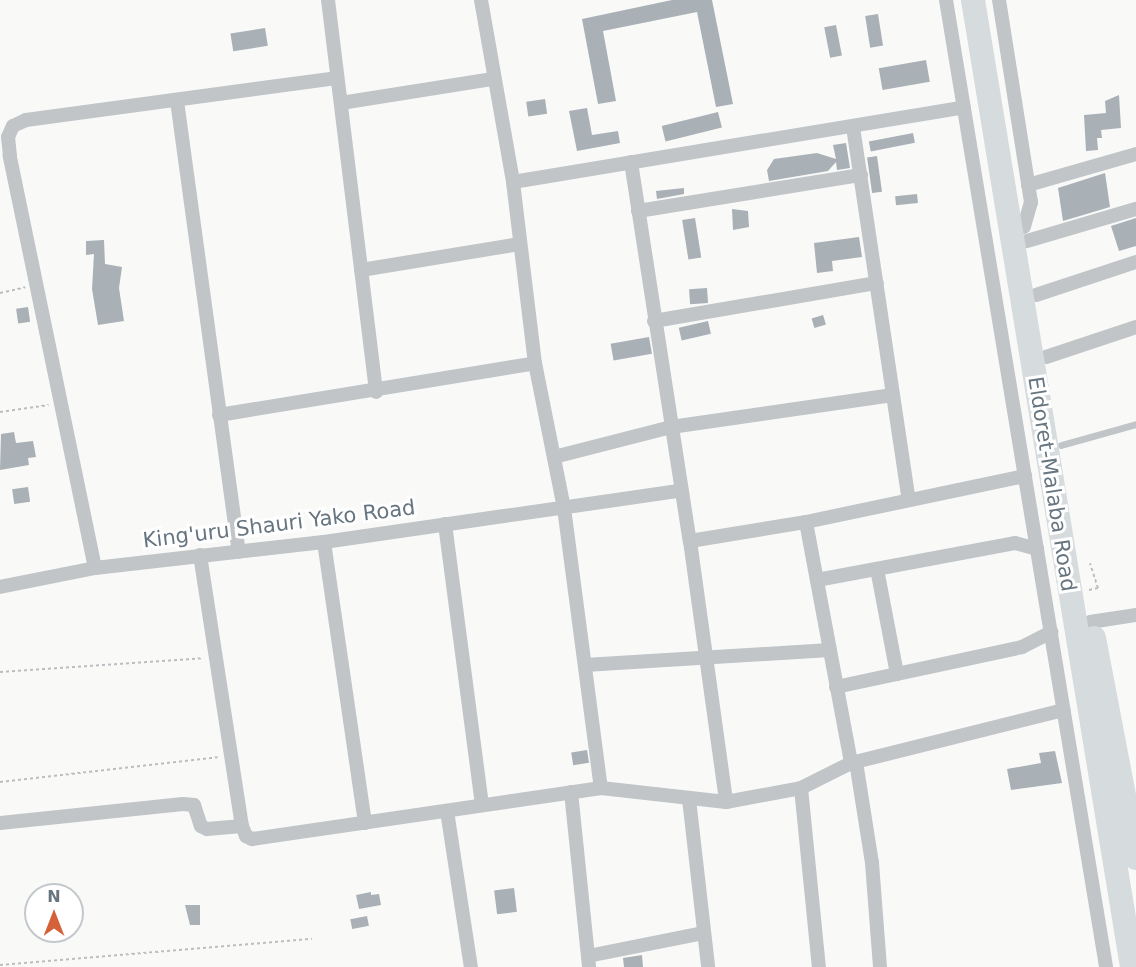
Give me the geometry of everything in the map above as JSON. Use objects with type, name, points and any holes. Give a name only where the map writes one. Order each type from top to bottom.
[{"type":"highway","name":"Eldoret-Malaba Road","points":[[973,0],[1132,967]]},
{"type":"highway","name":"Eldoret-Malaba Road","points":[[986,0],[1090,622],[1133,816],[1136,858]]},
{"type":"street","points":[[328,0],[376,392]]},
{"type":"street","points":[[481,0],[493,79],[513,182],[535,363],[564,508],[601,788]]},
{"type":"street","points":[[946,0],[1106,967]]},
{"type":"street","name":"Eldoret-Malaba Road","points":[[999,0],[1031,202],[1026,234]]},
{"type":"street","points":[[95,568],[8,137],[13,126],[26,120],[336,78]]},
{"type":"street","points":[[341,103],[493,79]]},
{"type":"street","points":[[177,101],[239,552]]},
{"type":"street","points":[[513,182],[964,107]]},
{"type":"street","points":[[853,127],[909,500]]},
{"type":"street","points":[[1028,185],[1136,154]]},
{"type":"street","points":[[631,162],[680,491],[690,541],[704,658],[726,802]]},
{"type":"street","points":[[638,211],[861,175]]},
{"type":"street","points":[[1026,234],[1136,208]]},
{"type":"street","points":[[361,270],[520,244]]},
{"type":"street","points":[[1036,295],[1136,261]]},
{"type":"street","points":[[654,321],[878,283]]},
{"type":"street","points":[[1046,357],[1135,327]]},
{"type":"street","points":[[219,416],[376,392],[535,363]]},
{"type":"street","points":[[554,457],[671,427],[893,395]]},
{"type":"street","points":[[690,541],[806,522],[1025,476]]},
{"type":"street","name":"King'uru Shauri Yako Road","points":[[0,587],[95,568],[324,542],[680,491]]},
{"type":"street","points":[[806,522],[872,863],[880,967]]},
{"type":"street","points":[[445,524],[482,806]]},
{"type":"street","points":[[324,542],[365,824]]},
{"type":"street","points":[[817,580],[1015,543],[1037,549]]},
{"type":"street","points":[[200,555],[218,657],[242,826],[252,839],[601,788],[726,802],[801,788],[854,762],[1063,710]]},
{"type":"street","points":[[877,569],[897,674]]},
{"type":"street","points":[[1090,622],[1136,615]]},
{"type":"street","points":[[837,687],[1022,647],[1050,632]]},
{"type":"street","points":[[585,665],[830,650]]},
{"type":"street","points":[[801,788],[819,967]]},
{"type":"street","points":[[571,792],[588,961],[703,933]]},
{"type":"street","points":[[689,799],[708,967]]},
{"type":"street","points":[[0,823],[183,804],[194,806],[201,826],[207,829],[242,826]]},
{"type":"street","points":[[447,811],[471,967]]},
{"type":"lane","points":[[1060,444],[1136,424]]},
{"type":"path","points":[[0,292],[31,286]]},
{"type":"path","points":[[0,412],[61,403]]},
{"type":"path","points":[[1090,563],[1098,588]]},
{"type":"path","points":[[0,672],[218,657]]},
{"type":"path","points":[[0,782],[232,755]]},
{"type":"path","points":[[0,965],[312,939]]},
{"type":"building","points":[[672,0],[712,0],[733,104],[716,107],[697,12],[603,31],[616,101],[598,104],[582,19]]},
{"type":"building","points":[[878,14],[883,46],[870,48],[865,16]]},
{"type":"building","points":[[836,25],[842,55],[830,58],[824,27]]},
{"type":"building","points":[[265,28],[268,46],[233,51],[230,33]]},
{"type":"building","points":[[926,60],[930,82],[883,90],[879,68]]},
{"type":"building","points":[[1119,95],[1121,128],[1101,130],[1102,138],[1097,138],[1098,150],[1086,151],[1084,115],[1106,113],[1105,101]]},
{"type":"building","points":[[545,99],[547,114],[528,116],[526,102]]},
{"type":"building","points":[[587,108],[592,135],[618,131],[620,143],[577,151],[569,111]]},
{"type":"building","points":[[718,112],[722,128],[666,142],[662,126]]},
{"type":"building","points":[[913,133],[915,143],[871,151],[869,142]]},
{"type":"building","points":[[846,143],[850,168],[837,170],[836,162],[828,171],[769,181],[767,170],[774,159],[817,153],[836,159],[833,145]]},
{"type":"building","points":[[877,156],[882,192],[872,193],[867,157]]},
{"type":"building","points":[[1105,173],[1110,207],[1063,221],[1058,188]]},
{"type":"building","points":[[684,188],[684,194],[657,199],[656,191]]},
{"type":"building","points":[[917,194],[918,203],[896,205],[895,196]]},
{"type":"building","points":[[732,209],[748,211],[749,227],[733,230]]},
{"type":"building","points":[[695,218],[701,258],[688,260],[682,220]]},
{"type":"building","points":[[1136,218],[1136,246],[1119,251],[1111,226]]},
{"type":"building","points":[[859,237],[862,257],[832,261],[833,271],[817,273],[814,243]]},
{"type":"building","points":[[104,240],[105,264],[122,267],[119,288],[124,321],[98,325],[92,289],[94,254],[86,255],[86,241]]},
{"type":"building","points":[[707,288],[708,303],[690,304],[689,289]]},
{"type":"building","points":[[28,307],[30,322],[18,324],[16,309]]},
{"type":"building","points":[[823,315],[826,325],[814,328],[812,319]]},
{"type":"building","points":[[708,321],[711,334],[682,340],[679,328]]},
{"type":"building","points":[[649,337],[652,354],[614,361],[611,344]]},
{"type":"building","points":[[14,432],[16,443],[33,441],[36,457],[28,458],[29,465],[0,470],[1,434]]},
{"type":"building","points":[[28,487],[30,502],[14,504],[12,489]]},
{"type":"building","points":[[587,750],[589,763],[573,765],[571,753]]},
{"type":"building","points":[[1055,751],[1062,783],[1011,790],[1007,769],[1041,763],[1039,753]]},
{"type":"building","points":[[514,888],[517,912],[497,914],[494,890]]},
{"type":"building","points":[[371,892],[371,895],[379,894],[381,905],[359,909],[356,895]]},
{"type":"building","points":[[185,905],[200,905],[200,925],[190,925]]},
{"type":"building","points":[[367,916],[369,926],[352,929],[350,919]]},
{"type":"building","points":[[642,955],[643,967],[624,967],[623,958]]}]
